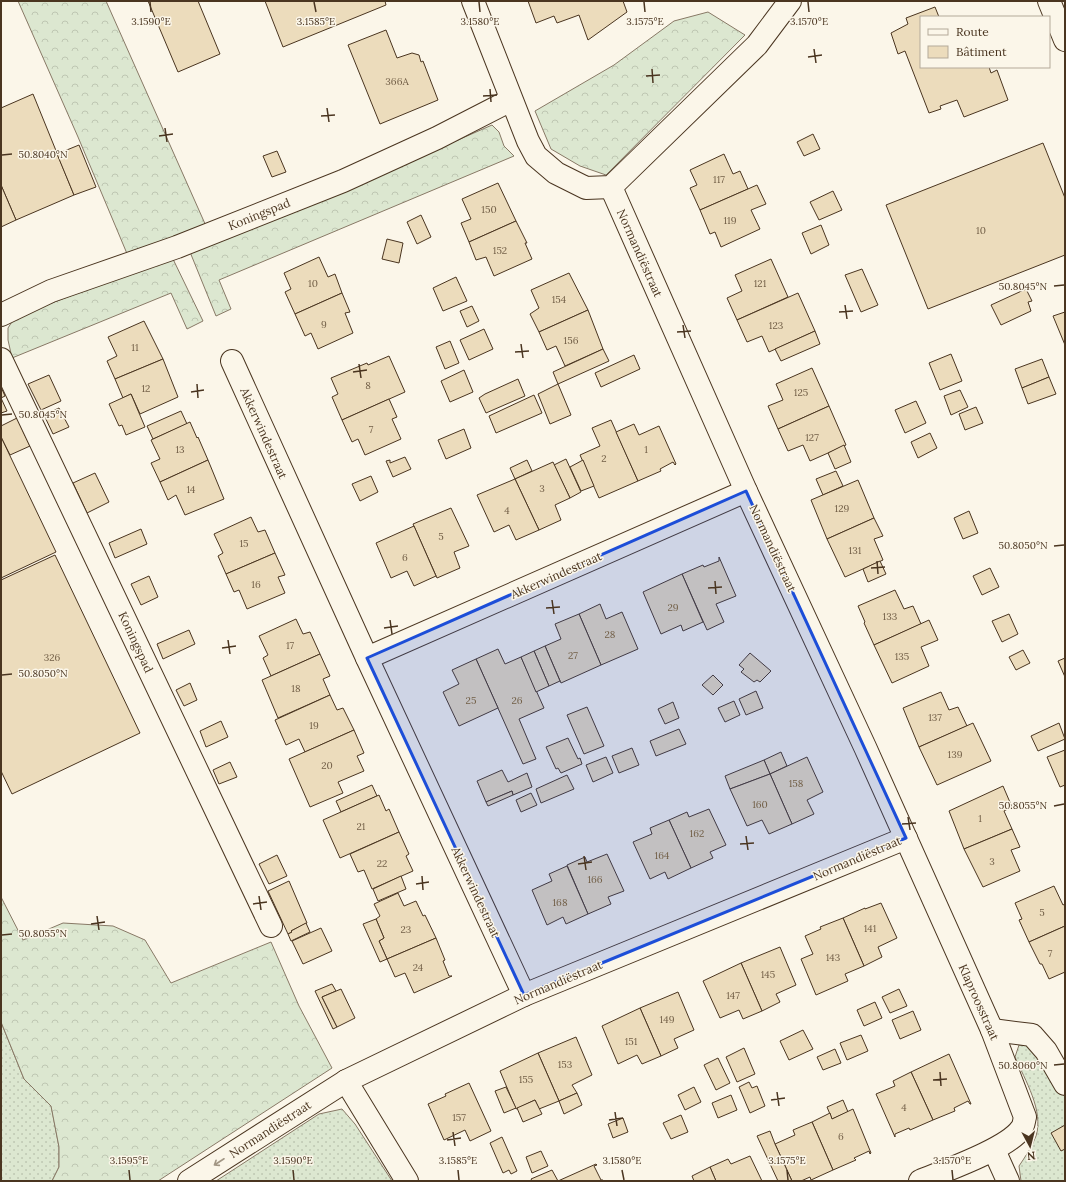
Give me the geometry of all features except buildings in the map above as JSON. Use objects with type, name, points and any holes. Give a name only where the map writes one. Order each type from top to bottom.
[{"type":"street","points":[[472,1],[511,100],[536,156],[556,173],[586,188],[611,187],[757,45],[790,1]]},
{"type":"street","points":[[1049,1],[1065,40]]},
{"type":"street","name":"Koningspad","points":[[1,315],[51,291],[177,247],[343,181],[437,138],[511,100]]},
{"type":"street","name":"Normandiëstraat","points":[[189,1181],[346,1081],[524,995],[906,838],[746,491],[611,187]]},
{"type":"street","name":"Koningspad","points":[[1,359],[271,926]]},
{"type":"street","name":"Akkerwindestraat","points":[[232,361],[367,658],[524,995]]},
{"type":"street","name":"Akkerwindestraat","points":[[367,658],[746,491]]},
{"type":"street","name":"Klaproosstraat","points":[[906,838],[992,1030],[1025,1117],[1022,1128],[1012,1138],[994,1150],[920,1181]]},
{"type":"street","points":[[992,1030],[1032,1035],[1046,1051],[1065,1084]]},
{"type":"street","points":[[346,1081],[407,1181]]},
{"type":"street","points":[[994,1150],[1008,1181]]},
{"type":"highlighted area","points":[[746,491],[906,838],[524,995],[367,658]]},
{"type":"green space","points":[[18,1],[106,1],[206,226],[128,256],[78,137]]},
{"type":"green space","points":[[708,12],[745,35],[606,175],[580,166],[551,149],[535,111],[614,65],[674,21]]},
{"type":"green space","points":[[492,125],[499,132],[504,146],[514,156],[219,280],[231,309],[216,316],[190,252],[292,213]]},
{"type":"green space","points":[[172,257],[203,321],[187,329],[171,293],[12,358],[8,340],[8,328],[15,317]]},
{"type":"green space","points":[[1,897],[23,940],[63,923],[113,926],[145,940],[171,983],[271,942],[299,1006],[332,1068],[158,1181],[52,1181],[59,1167],[59,1147],[51,1106],[24,1079],[1,1022]]},
{"type":"green space","points":[[1,1022],[24,1079],[51,1105],[59,1147],[59,1167],[52,1181],[1,1181]]},
{"type":"green space","points":[[1019,1045],[1031,1046],[1041,1055],[1065,1097],[1065,1181],[1021,1181],[1019,1166],[1036,1136],[1038,1116],[1036,1106],[1015,1057]]},
{"type":"green space","points":[[342,1109],[355,1124],[392,1181],[216,1181],[319,1114]]}]
